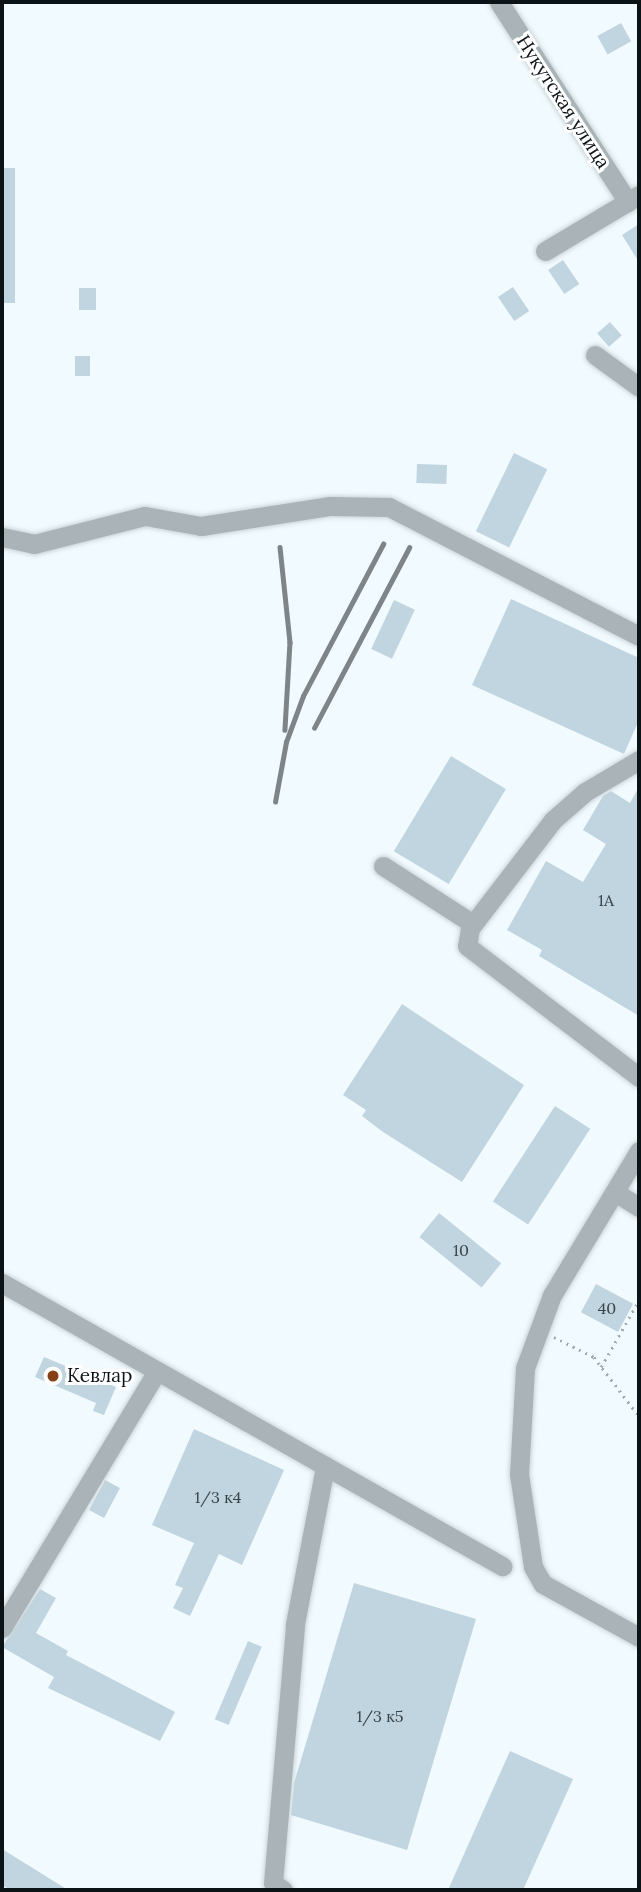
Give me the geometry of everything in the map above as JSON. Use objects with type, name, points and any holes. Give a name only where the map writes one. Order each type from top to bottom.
[{"type":"street","name":"Нукутская улица","points":[[499,2],[634,199]]},
{"type":"street","points":[[545,251],[634,199]]},
{"type":"street","points":[[595,355],[639,387]]},
{"type":"street","points":[[2,537],[34,544],[145,516],[201,526],[330,506],[389,507],[639,636]]},
{"type":"street","points":[[638,1074],[471,951],[467,936],[472,924],[553,820],[585,792],[639,760]]},
{"type":"street","points":[[383,866],[472,924]]},
{"type":"street","points":[[639,1151],[618,1194],[552,1295],[525,1368],[519,1474],[533,1567],[543,1584],[639,1637]]},
{"type":"street","points":[[618,1194],[639,1207]]},
{"type":"street","points":[[2,1283],[502,1566]]},
{"type":"street","points":[[2,1628],[157,1371]]},
{"type":"street","points":[[283,1890],[273,1883],[295,1624],[325,1466]]},
{"type":"path","points":[[601,1367],[639,1300]]},
{"type":"path","points":[[539,1330],[594,1356],[639,1416]]},
{"type":"building","points":[[621,23],[631,41],[608,54],[597,36]]},
{"type":"building","points":[[2,168],[15,168],[15,303],[2,303]]},
{"type":"building","points":[[639,224],[639,262],[622,235]]},
{"type":"building","points":[[563,260],[579,284],[564,294],[548,270]]},
{"type":"building","points":[[513,287],[529,311],[514,321],[498,297]]},
{"type":"building","points":[[79,288],[96,288],[96,310],[79,310]]},
{"type":"building","points":[[610,322],[622,336],[609,347],[597,333]]},
{"type":"building","points":[[75,356],[90,356],[90,376],[75,376]]},
{"type":"building","points":[[514,453],[547,469],[509,547],[476,531]]},
{"type":"building","points":[[417,464],[447,465],[446,484],[416,483]]},
{"type":"building","points":[[511,599],[639,658],[639,720],[624,754],[472,685]]},
{"type":"building","points":[[394,600],[415,610],[392,659],[371,649]]},
{"type":"building","points":[[451,756],[506,789],[449,884],[394,851]]},
{"type":"building","points":[[639,787],[639,1016],[539,956],[542,950],[507,930],[546,861],[583,882],[606,844],[583,830],[603,796],[611,791],[630,803]]},
{"type":"building","points":[[402,1004],[524,1085],[462,1182],[383,1132],[362,1116],[366,1110],[343,1095]]},
{"type":"building","points":[[555,1106],[590,1129],[528,1224],[493,1202]]},
{"type":"building","points":[[439,1213],[501,1263],[482,1287],[419,1237]]},
{"type":"building","points":[[596,1284],[633,1304],[618,1332],[581,1312]]},
{"type":"building","points":[[44,1357],[116,1387],[104,1415],[93,1411],[96,1403],[35,1377]]},
{"type":"building","points":[[194,1429],[284,1470],[242,1565],[219,1554],[190,1616],[173,1608],[183,1588],[175,1585],[194,1543],[152,1525]]},
{"type":"building","points":[[105,1480],[120,1488],[104,1518],[89,1510]]},
{"type":"building","points":[[354,1583],[476,1619],[407,1850],[291,1815],[294,1783]]},
{"type":"building","points":[[40,1589],[56,1598],[36,1633],[68,1651],[66,1655],[175,1712],[160,1741],[48,1688],[54,1677],[2,1647]]},
{"type":"building","points":[[248,1641],[262,1647],[229,1725],[215,1719]]},
{"type":"building","points":[[510,1751],[573,1779],[523,1890],[448,1890]]},
{"type":"building","points":[[2,1849],[68,1890],[10,1890],[2,1885]]},
{"type":"railway","points":[[275,802],[286,742],[303,696],[383,544]]},
{"type":"railway","points":[[280,547],[290,642],[285,730]]},
{"type":"railway","points":[[314,728],[409,548]]},
{"type":"place","name":"Кевлар","points":[[53,1376]]}]
